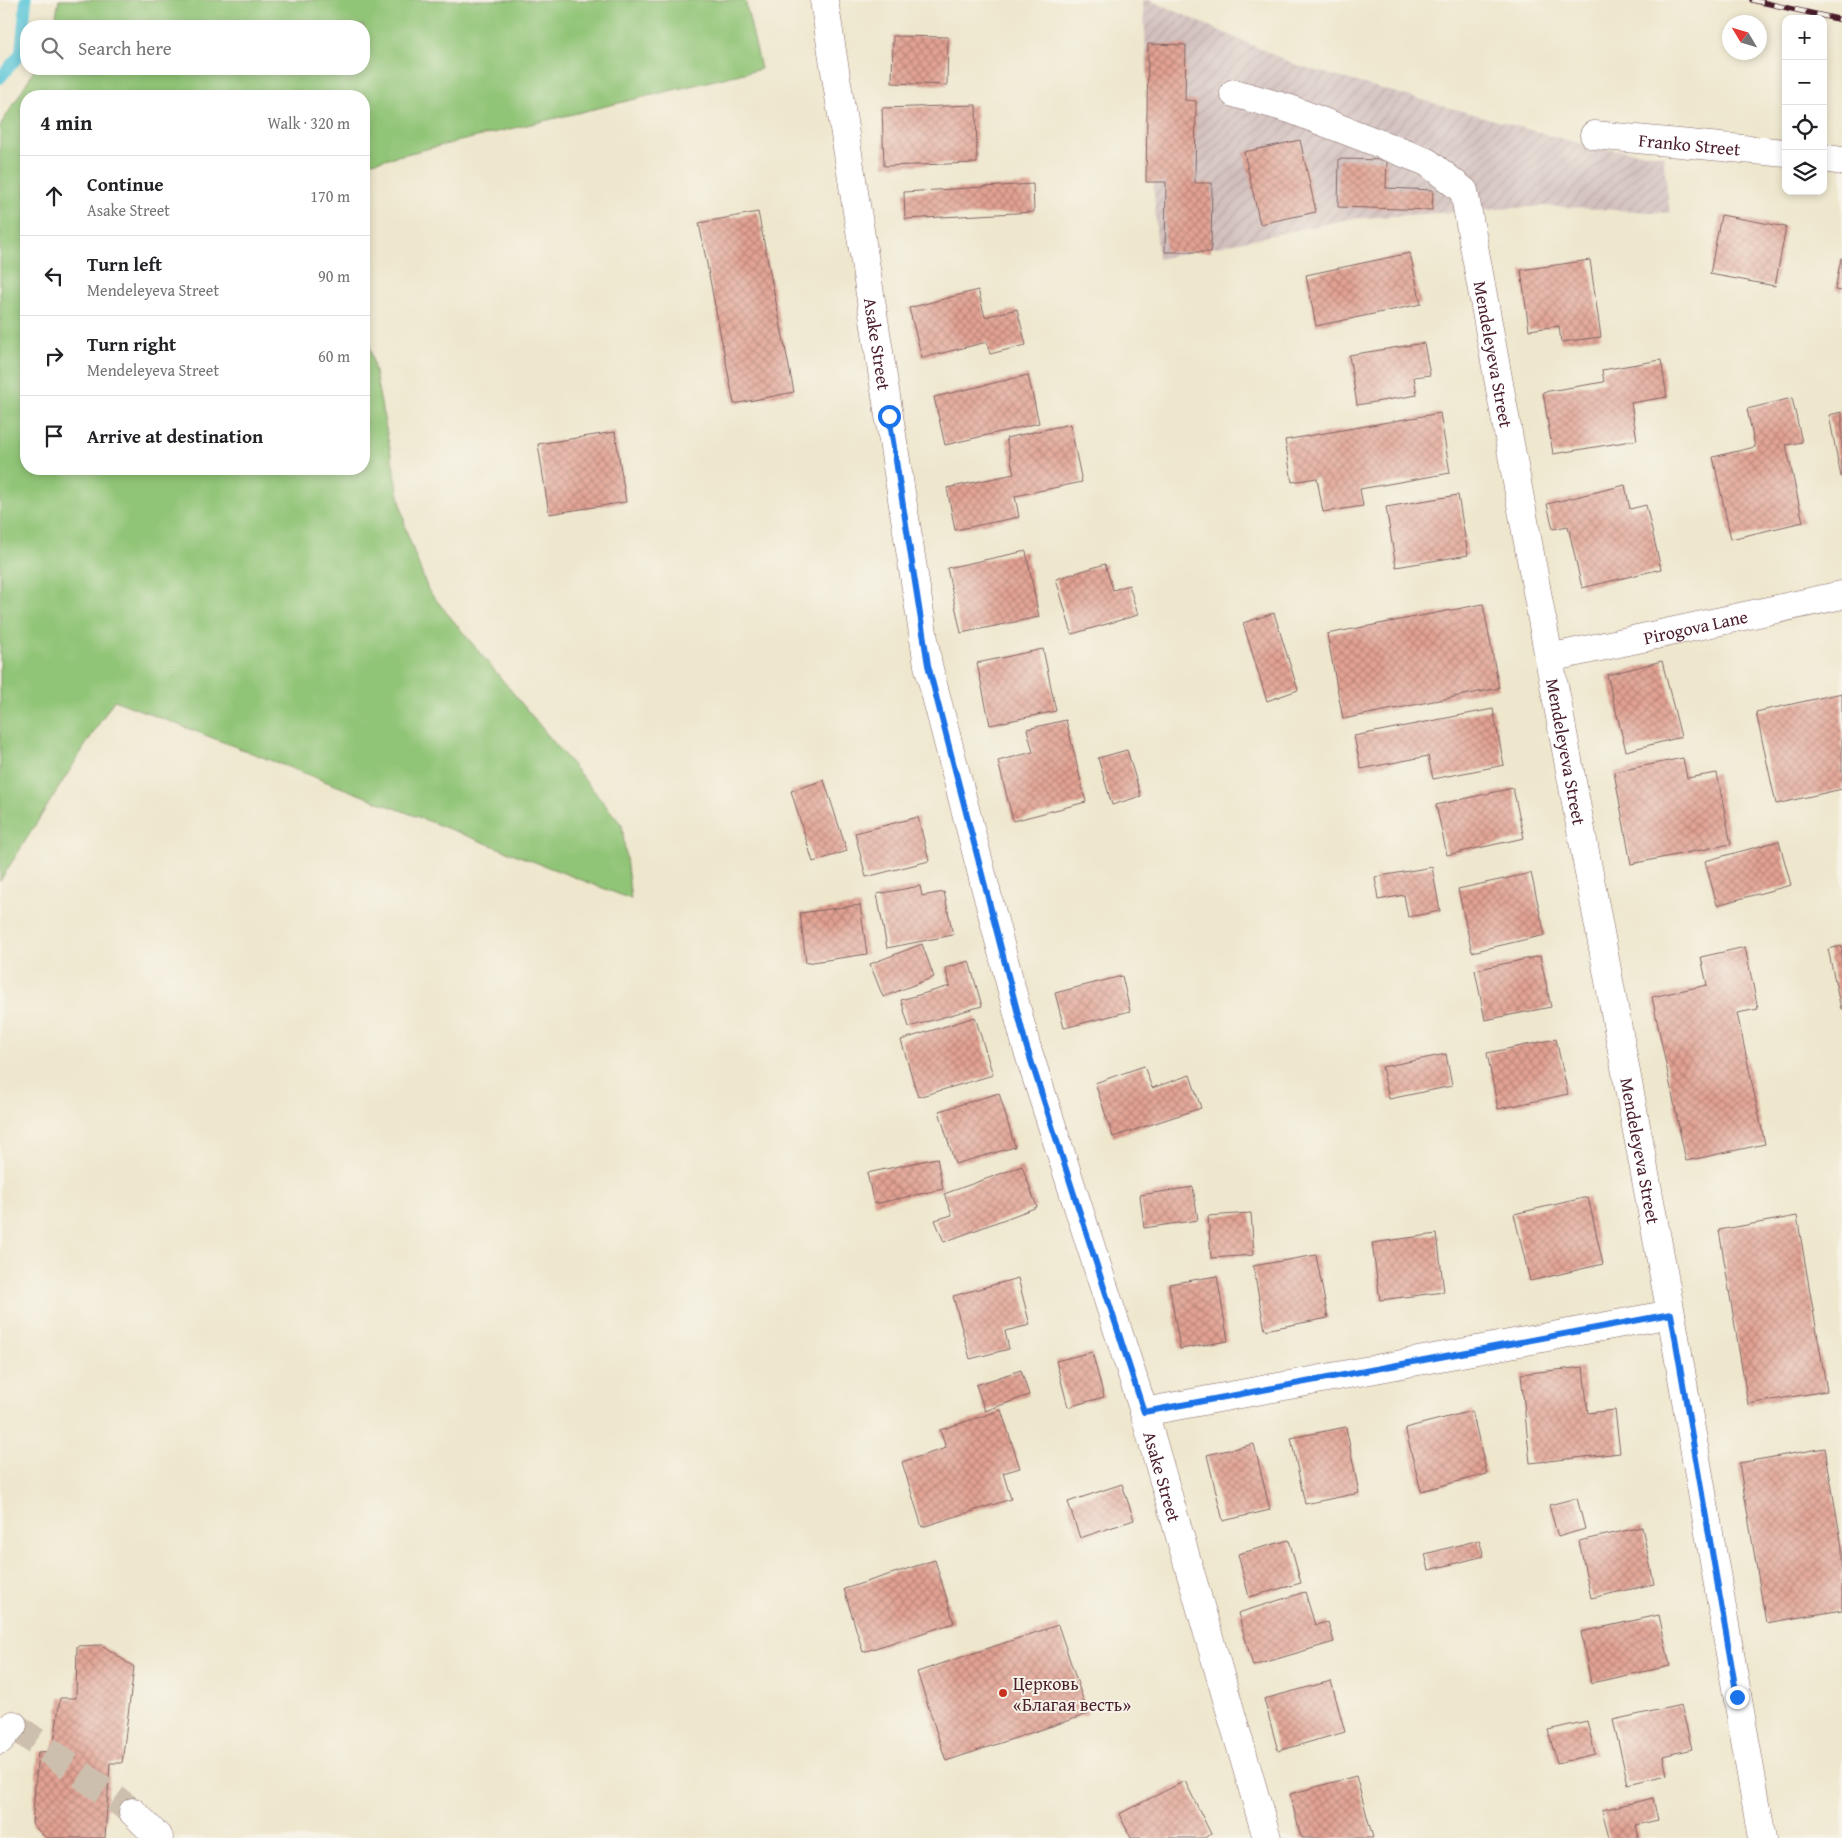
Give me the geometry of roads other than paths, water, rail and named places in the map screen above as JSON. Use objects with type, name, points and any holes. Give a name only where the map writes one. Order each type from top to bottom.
[{"type":"street","name":"Asake Street","points":[[824,0],[928,665],[1026,1045],[1144,1412],[1266,1838]]},
{"type":"street","name":"Mendeleyeva Street","points":[[1234,93],[1290,109],[1427,162],[1464,191],[1671,1314],[1762,1838]]},
{"type":"street","name":"Franko Street","points":[[1594,134],[1782,153]]},
{"type":"street","points":[[1827,159],[1842,161]]},
{"type":"street","name":"Pirogova Lane","points":[[1549,658],[1842,595]]},
{"type":"street","points":[[1144,1412],[1671,1314]]},
{"type":"street","points":[[133,1812],[159,1838]]},
{"type":"waterway","points":[[24,20],[26,0]]},
{"type":"waterway","points":[[0,78],[20,54]]},
{"type":"tunnel","points":[[13,1725],[133,1812]]},
{"type":"railway","points":[[1752,0],[1842,20]]},
{"type":"place","name":"Церковь «Благая весть»","points":[[1003,1693]]}]
